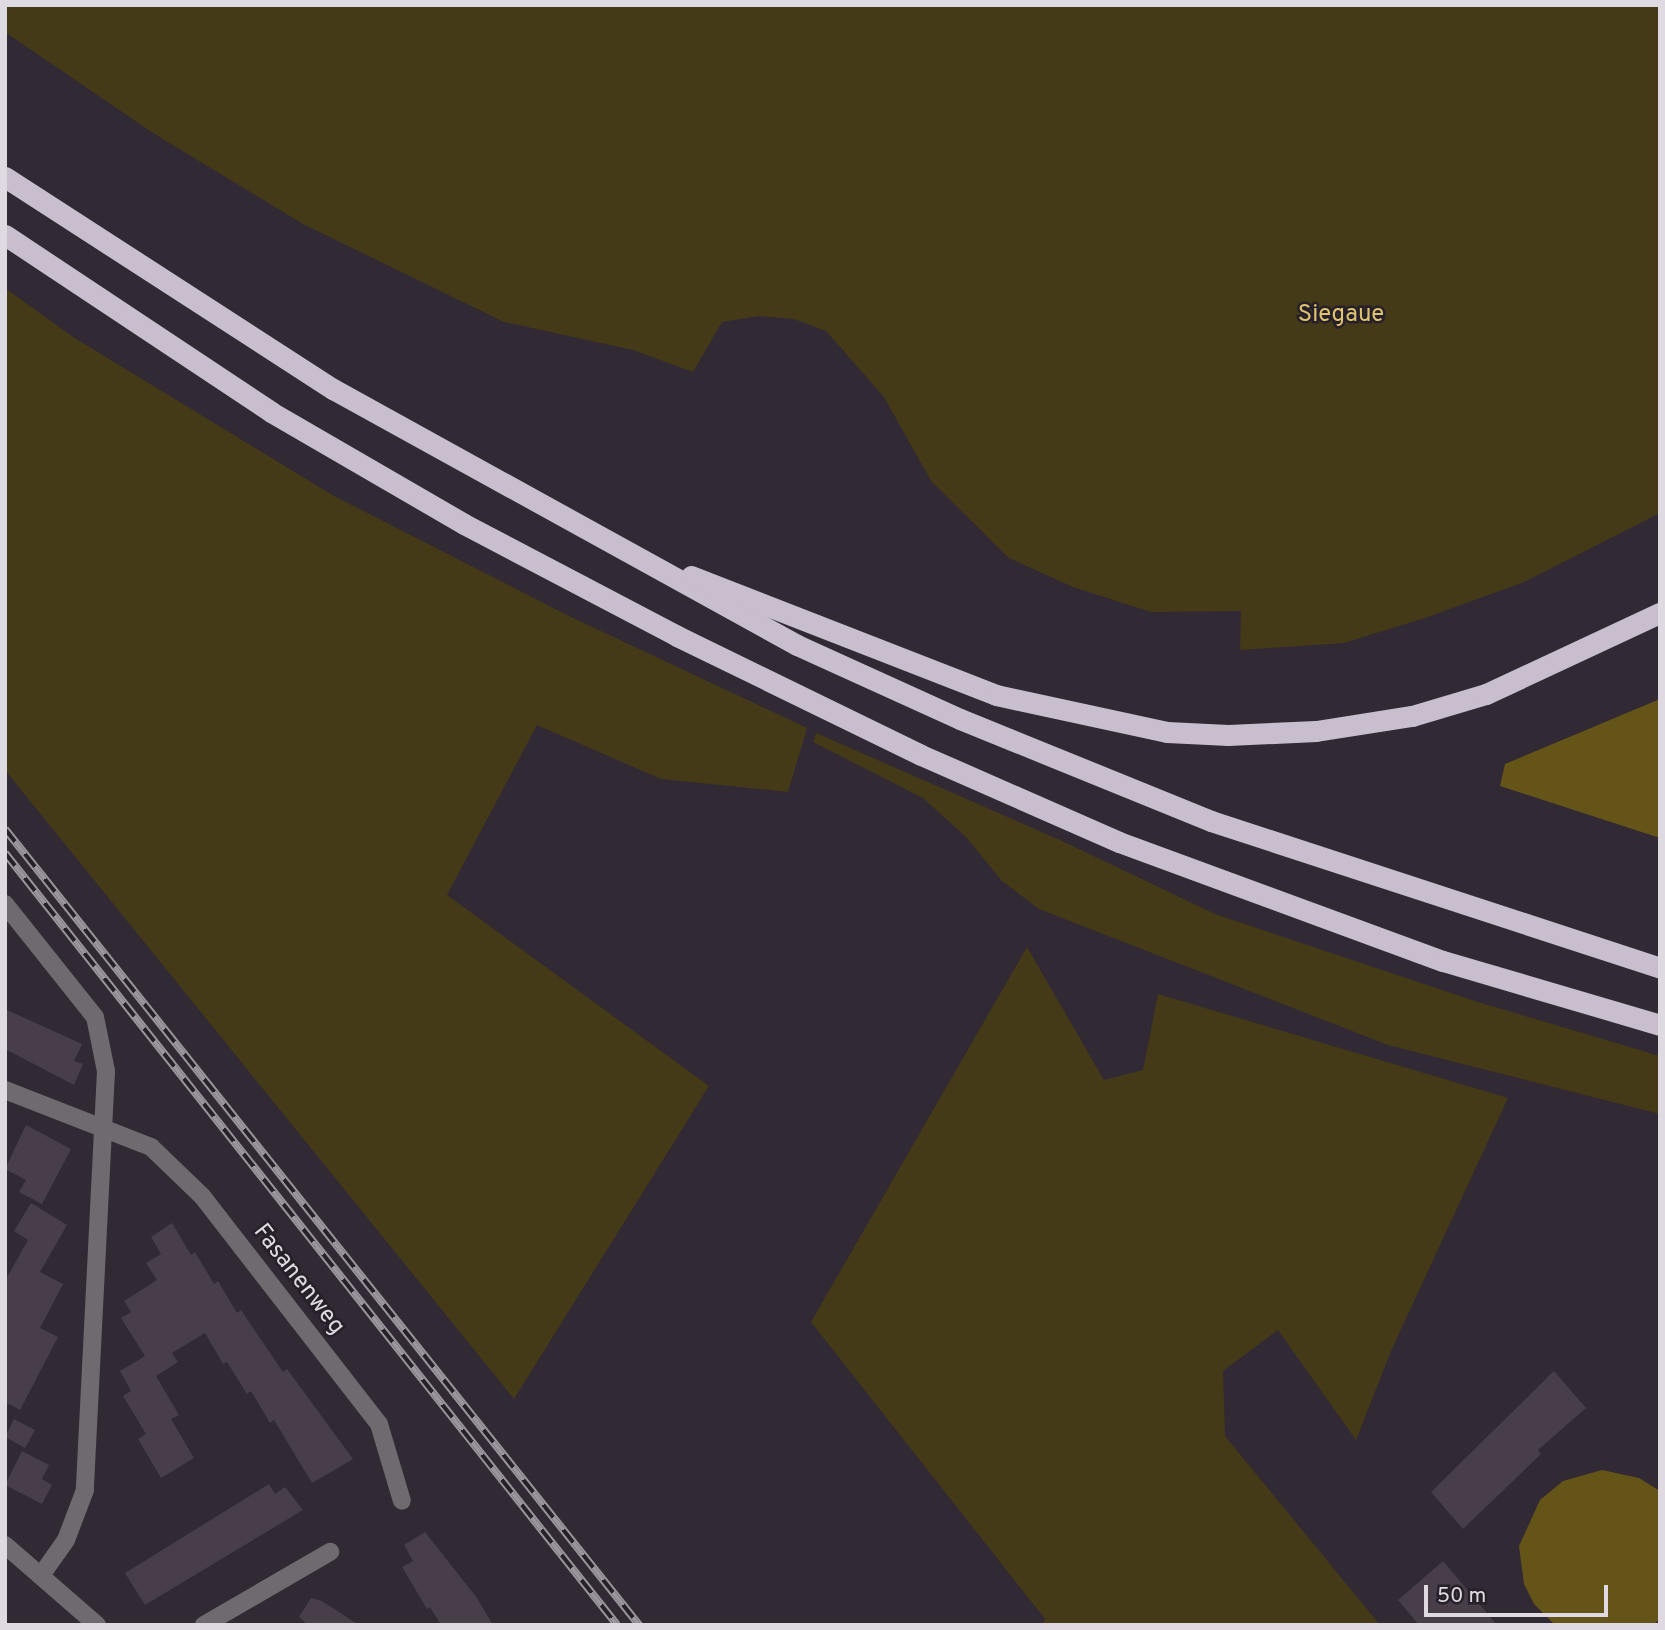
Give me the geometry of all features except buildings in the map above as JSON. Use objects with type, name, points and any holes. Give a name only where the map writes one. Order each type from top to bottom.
[{"type":"highway","points":[[5,177],[256,343],[426,444],[797,645],[960,719],[1185,810],[1660,968]]},
{"type":"highway","points":[[5,235],[271,412],[464,524],[677,636],[920,755],[1119,842],[1404,947],[1660,1025]]},
{"type":"highway","points":[[621,549],[904,663],[996,695],[1167,732],[1228,735],[1363,727],[1412,716],[1486,694],[1660,613]]},
{"type":"street","points":[[5,904],[95,1017],[106,1071],[106,1133],[85,1490],[66,1540],[42,1574]]},
{"type":"street","name":"Fasanenweg","points":[[5,1090],[106,1133],[151,1147],[202,1196],[379,1424],[402,1501]]},
{"type":"street","points":[[5,1545],[42,1574],[97,1625]]},
{"type":"street","points":[[204,1625],[330,1552]]},
{"type":"green space","name":"Siegaue","points":[[5,5],[1660,5],[1660,513],[1524,582],[1425,618],[1344,643],[1240,650],[1241,611],[1151,612],[1073,587],[1009,558],[931,481],[884,397],[826,331],[794,319],[759,316],[722,322],[693,372],[633,350],[504,322],[303,224],[153,133],[5,32]]},
{"type":"green space","points":[[5,288],[73,337],[334,496],[569,616],[807,728],[788,792],[661,779],[537,725],[447,895],[709,1086],[514,1399],[5,770]]},
{"type":"green space","points":[[816,733],[1060,840],[1215,914],[1478,1002],[1660,1056],[1660,1114],[1388,1045],[1039,909],[1002,881],[966,837],[923,798],[813,742]]},
{"type":"green space","points":[[1027,947],[1104,1080],[1143,1070],[1158,994],[1508,1098],[1391,1351],[1356,1440],[1278,1330],[1223,1371],[1225,1436],[1380,1625],[1042,1625],[1045,1619],[811,1322]]},
{"type":"shaded area","points":[[1660,699],[1660,838],[1500,786],[1505,764]]},
{"type":"shaded area","points":[[1602,1470],[1639,1478],[1660,1491],[1660,1619],[1653,1625],[1555,1625],[1534,1604],[1524,1584],[1519,1546],[1540,1500],[1563,1481]]},
{"type":"railway","points":[[5,829],[639,1625]]},
{"type":"railway","points":[[5,853],[617,1625]]}]
